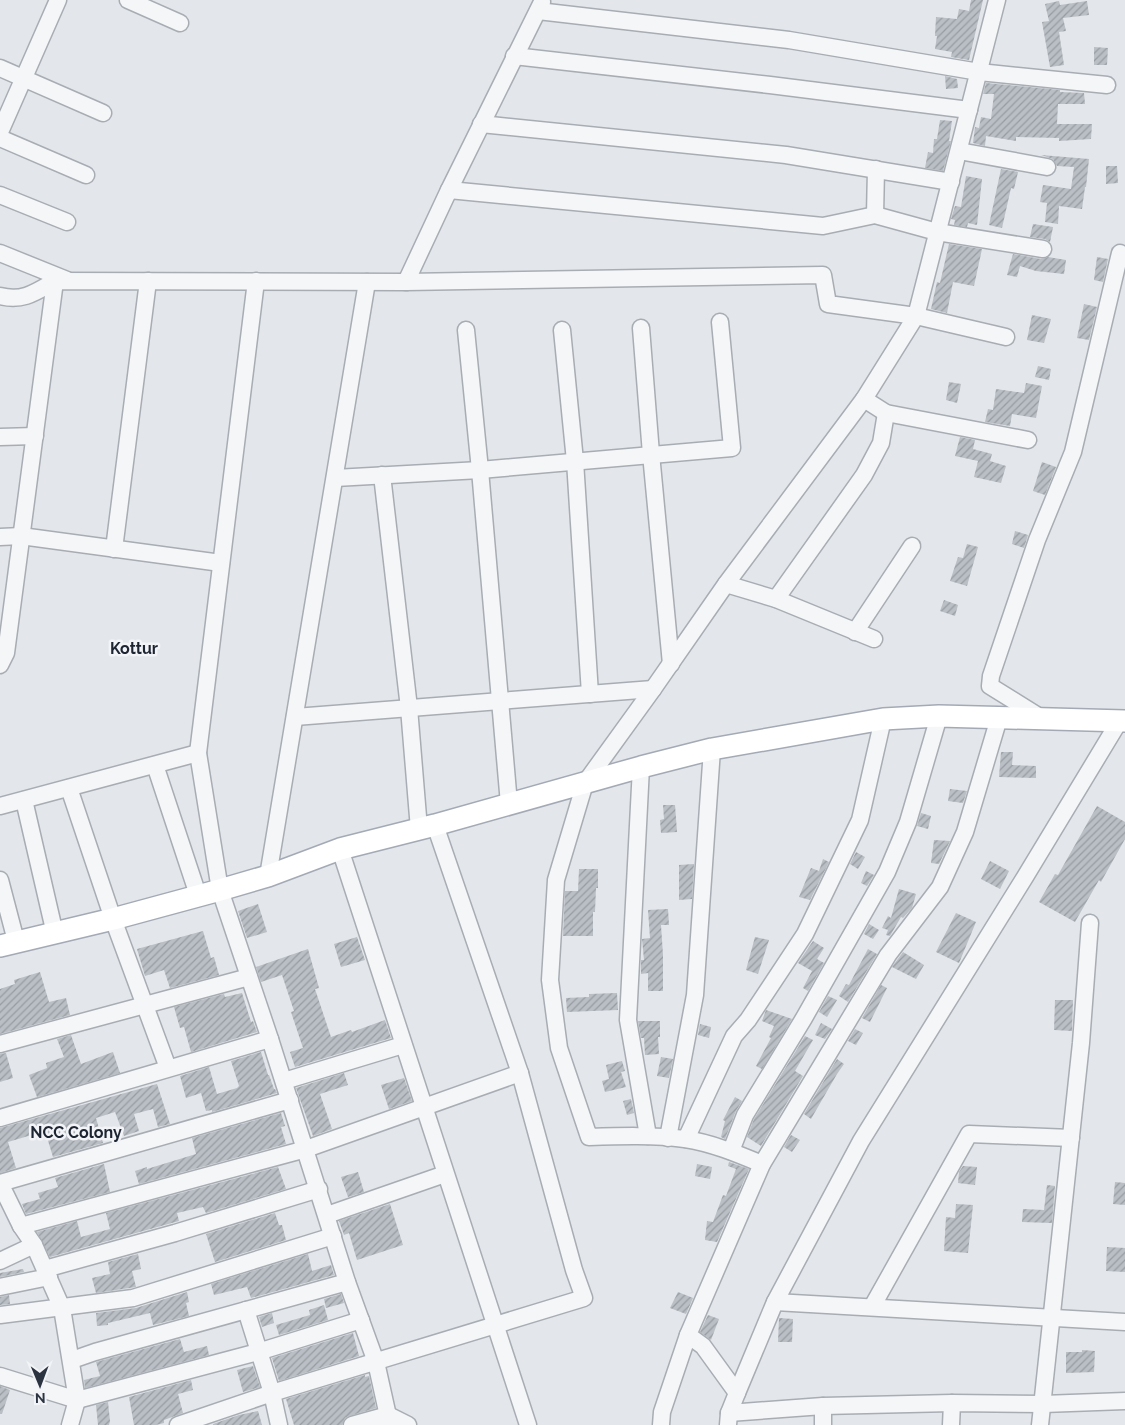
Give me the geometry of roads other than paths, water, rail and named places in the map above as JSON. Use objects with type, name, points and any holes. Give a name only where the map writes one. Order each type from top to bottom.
[{"type":"main road","points":[[8,944],[55,934],[220,890],[268,876],[340,849],[712,749],[883,719],[939,716],[1122,721]]},
{"type":"street","points":[[0,132],[58,0]]},
{"type":"street","points":[[128,0],[180,23]]},
{"type":"street","points":[[762,1164],[731,1151],[686,1139],[648,1136],[589,1137],[559,1048],[550,980],[556,880],[585,783],[653,690],[726,584],[864,399],[916,316],[997,0]]},
{"type":"street","points":[[406,282],[514,56],[541,5],[789,40],[979,72],[1107,85]]},
{"type":"street","points":[[514,56],[969,110]]},
{"type":"street","points":[[0,68],[103,113]]},
{"type":"street","points":[[481,124],[786,155],[951,182]]},
{"type":"street","points":[[0,138],[86,175]]},
{"type":"street","points":[[958,151],[1047,168]]},
{"type":"street","points":[[876,169],[876,215]]},
{"type":"street","points":[[449,190],[823,226],[876,215],[937,232],[1043,249]]},
{"type":"street","points":[[0,195],[67,222]]},
{"type":"street","points":[[0,253],[62,281],[406,282],[822,275],[828,304],[916,316],[1006,337]]},
{"type":"street","points":[[1043,719],[990,686],[991,676],[1037,540],[1073,452],[1120,253]]},
{"type":"street","points":[[0,296],[9,299],[30,296],[62,281]]},
{"type":"street","points":[[0,665],[6,653],[5,627],[62,281]]},
{"type":"street","points":[[114,549],[148,281]]},
{"type":"street","points":[[256,281],[198,753],[220,890],[284,1081],[347,1282],[376,1362],[389,1420]]},
{"type":"street","points":[[268,876],[367,282]]},
{"type":"street","points":[[335,478],[480,470],[575,460],[732,448],[720,322]]},
{"type":"street","points":[[641,328],[670,664]]},
{"type":"street","points":[[466,330],[480,470],[508,804]]},
{"type":"street","points":[[562,330],[575,460],[590,694]]},
{"type":"street","points":[[864,399],[886,413],[1028,440]]},
{"type":"street","points":[[776,599],[864,474],[881,443],[886,413]]},
{"type":"street","points":[[0,437],[35,436]]},
{"type":"street","points":[[178,1425],[272,1393],[584,1298],[574,1270],[520,1073],[427,827],[409,708],[382,475]]},
{"type":"street","points":[[0,537],[21,536],[221,563]]},
{"type":"street","points":[[855,632],[912,546]]},
{"type":"street","points":[[726,584],[776,599],[874,639]]},
{"type":"street","points":[[296,717],[653,690]]},
{"type":"street","points":[[731,1151],[745,1115],[804,1018],[887,872],[908,822],[939,716]]},
{"type":"street","points":[[661,1425],[662,1412],[688,1335],[762,1164],[888,955],[940,887],[965,832],[999,718]]},
{"type":"street","points":[[686,1139],[734,1036],[748,1020],[805,934],[860,820],[883,719]]},
{"type":"street","points":[[1122,721],[861,1141],[775,1302],[737,1393],[729,1419],[823,1406],[952,1403],[1042,1404],[1125,1401]]},
{"type":"street","points":[[668,1138],[695,995],[712,749]]},
{"type":"street","points":[[0,806],[198,753]]},
{"type":"street","points":[[155,765],[198,895]]},
{"type":"street","points":[[641,767],[628,1020],[648,1136]]},
{"type":"street","points":[[69,788],[113,919],[168,1068]]},
{"type":"street","points":[[24,800],[55,934]]},
{"type":"street","points":[[340,849],[528,1425]]},
{"type":"street","points":[[0,880],[8,944]]},
{"type":"street","points":[[1040,1425],[1081,1043],[1090,923]]},
{"type":"street","points":[[0,1044],[249,977]]},
{"type":"street","points":[[0,1118],[270,1039]]},
{"type":"street","points":[[284,1081],[403,1045]]},
{"type":"street","points":[[21,1226],[306,1149],[520,1073]]},
{"type":"street","points":[[70,1425],[77,1400],[72,1360],[62,1308],[34,1245],[21,1226],[0,1183],[290,1100]]},
{"type":"street","points":[[872,1307],[969,1134],[1071,1138]]},
{"type":"street","points":[[327,1215],[445,1174]]},
{"type":"street","points":[[0,1287],[318,1189]]},
{"type":"street","points":[[0,1315],[133,1298],[333,1236]]},
{"type":"street","points":[[0,1262],[34,1245]]},
{"type":"street","points":[[72,1360],[347,1282]]},
{"type":"street","points":[[775,1302],[1125,1322]]},
{"type":"street","points":[[246,1310],[272,1393],[279,1425]]},
{"type":"street","points":[[0,1376],[77,1400],[258,1352],[361,1320]]},
{"type":"street","points":[[688,1335],[703,1346],[737,1393]]},
{"type":"street","points":[[951,1425],[952,1403]]},
{"type":"street","points":[[823,1406],[823,1425]]},
{"type":"street","points":[[352,1425],[389,1420],[408,1425]]},
{"type":"district","name":"Kottur","points":[[134,648]]},
{"type":"district","name":"NCC Colony","points":[[76,1132]]}]
